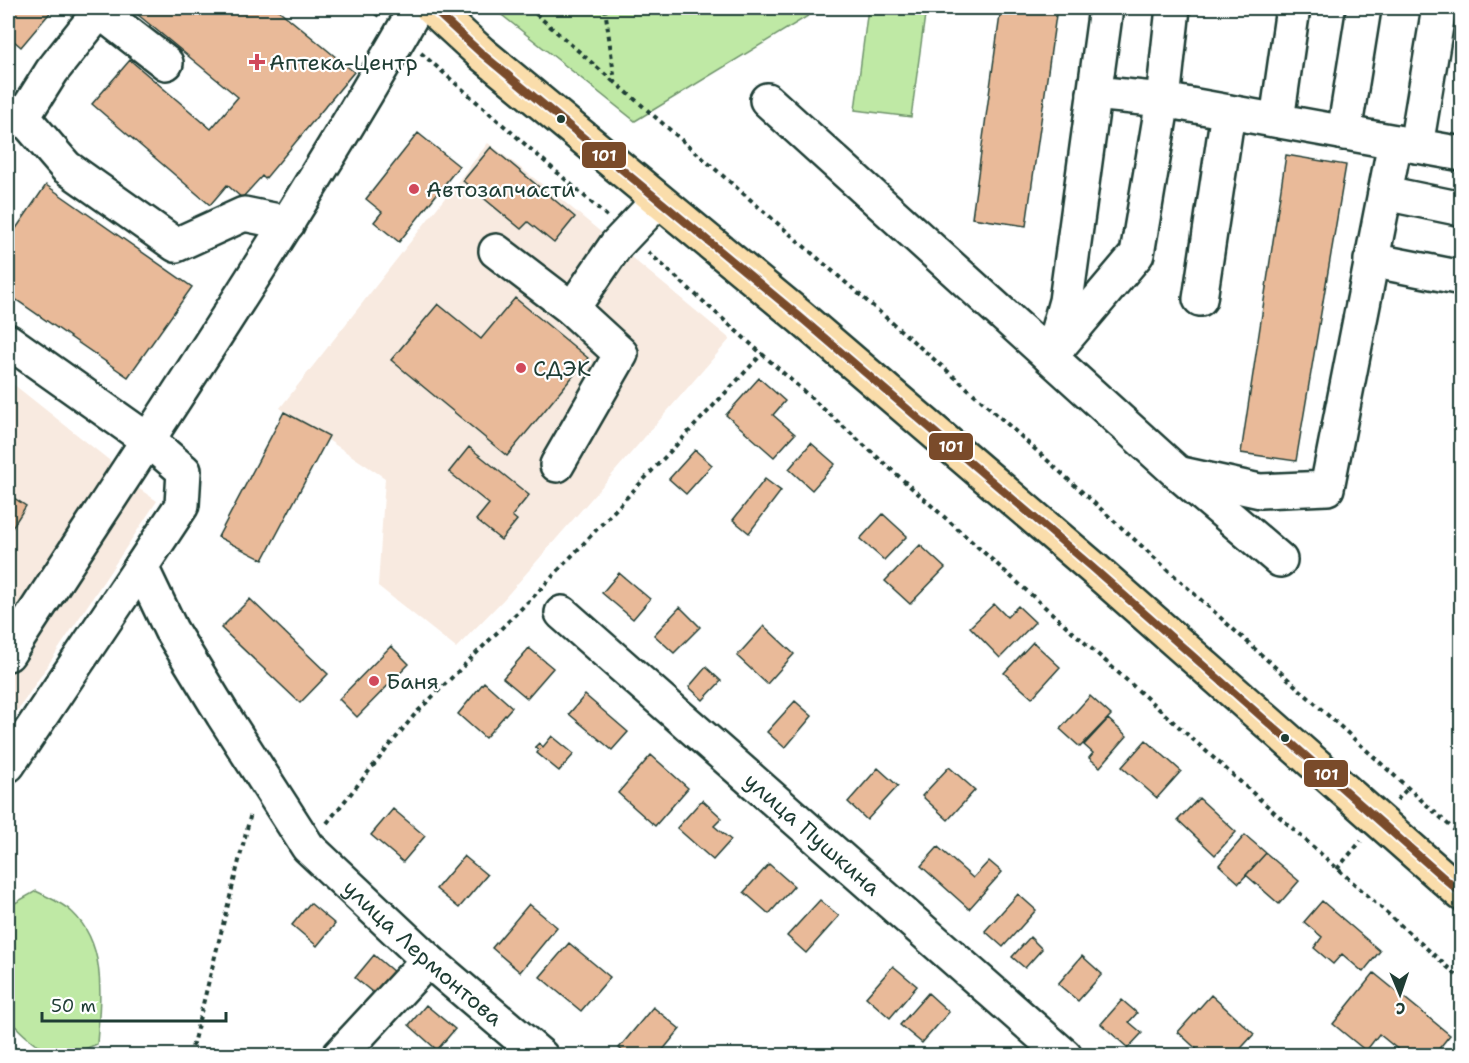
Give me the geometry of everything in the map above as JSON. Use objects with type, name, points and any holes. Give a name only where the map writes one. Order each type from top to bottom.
[{"type":"main road","points":[[432,8],[481,53],[657,201],[799,316],[1092,567],[1461,894]]},
{"type":"street","points":[[1050,357],[1066,300],[1106,8]]},
{"type":"street","points":[[1050,357],[1137,254],[1163,100],[1173,8]]},
{"type":"street","points":[[1277,120],[1293,8]]},
{"type":"street","points":[[1344,132],[1364,8]]},
{"type":"street","points":[[1179,474],[1260,491],[1327,488],[1385,193],[1406,144],[1439,8]]},
{"type":"street","points":[[166,63],[100,9],[52,71],[23,117],[66,167],[176,245],[244,214],[288,223]]},
{"type":"street","points":[[8,654],[149,441],[288,223],[408,21]]},
{"type":"street","points":[[1094,93],[1163,100],[1461,154]]},
{"type":"street","points":[[767,100],[1179,474],[1280,560]]},
{"type":"street","points":[[1200,299],[1228,112]]},
{"type":"street","points":[[1385,193],[1461,209]]},
{"type":"street","points":[[572,309],[627,233],[657,201]]},
{"type":"street","points":[[496,251],[572,309],[621,354],[557,465]]},
{"type":"street","points":[[1371,260],[1457,277]]},
{"type":"street","points":[[8,340],[149,441],[184,471],[182,505],[8,765]]},
{"type":"street","name":"улица Лермонтова","points":[[141,567],[171,630],[308,847],[428,960],[541,1056]]},
{"type":"street","name":"улица Пушкина","points":[[562,613],[1065,1056]]},
{"type":"street","points":[[339,1056],[428,960]]},
{"type":"path","points":[[368,8],[408,21],[627,233],[1461,980]]},
{"type":"path","points":[[529,8],[982,401],[1461,837]]},
{"type":"path","points":[[605,8],[615,82]]},
{"type":"path","points":[[308,847],[416,713],[534,596],[763,353]]},
{"type":"path","points":[[190,1056],[252,811]]},
{"type":"shaded area","points":[[488,143],[556,195],[730,339],[504,599],[456,648],[378,586],[385,478],[280,408]]},
{"type":"shaded area","points":[[8,380],[109,460],[138,488],[157,501],[8,725]]},
{"type":"green space","points":[[493,8],[821,8],[635,121]]},
{"type":"green space","points":[[868,8],[926,8],[911,117],[855,110]]},
{"type":"green space","points":[[36,891],[72,912],[84,926],[97,957],[100,991],[97,1044],[83,1050],[58,1052],[47,1050],[28,1038],[8,1018],[8,907]]},
{"type":"building","points":[[8,8],[54,8],[21,47],[8,36]]},
{"type":"building","points":[[142,8],[276,8],[354,72],[265,179],[262,176],[242,198],[227,185],[210,205],[92,104],[130,60],[211,129],[238,97],[137,14]]},
{"type":"building","points":[[1001,8],[1057,8],[1026,226],[972,218]]},
{"type":"building","points":[[418,133],[459,166],[399,242],[374,222],[382,212],[366,199]]},
{"type":"building","points":[[491,147],[575,217],[554,243],[528,222],[521,229],[463,181]]},
{"type":"building","points":[[1286,155],[1346,165],[1296,461],[1241,453]]},
{"type":"building","points":[[46,185],[192,287],[128,377],[8,294],[8,240]]},
{"type":"building","points":[[515,298],[588,358],[507,456],[391,360],[438,304],[481,339]]},
{"type":"building","points":[[759,378],[785,401],[773,415],[795,434],[774,457],[726,415]]},
{"type":"building","points":[[284,412],[329,436],[263,560],[218,537]]},
{"type":"building","points":[[811,443],[835,464],[812,490],[789,469]]},
{"type":"building","points":[[469,447],[529,495],[512,516],[517,520],[501,540],[476,520],[489,504],[449,472]]},
{"type":"building","points":[[695,450],[712,465],[686,494],[669,479]]},
{"type":"building","points":[[765,479],[781,491],[749,533],[733,520]]},
{"type":"building","points":[[8,494],[26,506],[8,534]]},
{"type":"building","points":[[883,514],[907,536],[884,560],[860,539]]},
{"type":"building","points":[[920,545],[945,568],[910,604],[885,581]]},
{"type":"building","points":[[619,573],[650,599],[633,619],[602,593]]},
{"type":"building","points":[[250,599],[328,674],[300,703],[221,628]]},
{"type":"building","points":[[994,604],[1007,617],[1018,606],[1035,622],[1000,658],[970,627]]},
{"type":"building","points":[[680,607],[700,627],[674,653],[654,635]]},
{"type":"building","points":[[764,626],[794,654],[767,684],[737,656]]},
{"type":"building","points":[[1033,642],[1060,667],[1032,698],[1004,673]]},
{"type":"building","name":"Баня","points":[[391,646],[409,664],[357,717],[339,699]]},
{"type":"building","points":[[529,648],[553,668],[527,698],[503,678]]},
{"type":"building","points":[[706,667],[721,681],[703,700],[689,687]]},
{"type":"building","points":[[484,682],[512,707],[485,738],[458,714]]},
{"type":"building","points":[[585,695],[628,732],[612,750],[569,714]]},
{"type":"building","points":[[1090,696],[1111,715],[1080,747],[1060,729]]},
{"type":"building","points":[[795,701],[812,716],[785,748],[767,732]]},
{"type":"building","points":[[1108,719],[1127,736],[1100,767],[1089,758],[1093,753],[1084,745]]},
{"type":"building","points":[[552,736],[574,754],[559,771],[537,753],[539,750],[535,747],[539,743],[543,747]]},
{"type":"building","points":[[1146,740],[1181,771],[1157,798],[1122,767]]},
{"type":"building","points":[[651,755],[688,788],[655,826],[618,793]]},
{"type":"building","points":[[949,767],[975,790],[948,820],[922,796]]},
{"type":"building","points":[[878,768],[898,786],[867,820],[848,802]]},
{"type":"building","points":[[1199,798],[1236,832],[1215,855],[1178,820]]},
{"type":"building","points":[[702,800],[722,818],[714,826],[731,840],[713,860],[677,828]]},
{"type":"building","points":[[393,809],[425,836],[403,862],[371,835]]},
{"type":"building","points":[[1245,835],[1266,853],[1239,883],[1219,865]]},
{"type":"building","points":[[938,847],[973,878],[989,861],[1002,872],[969,909],[921,866]]},
{"type":"building","points":[[1266,853],[1299,881],[1279,904],[1246,875]]},
{"type":"building","points":[[464,856],[487,875],[459,908],[436,889]]},
{"type":"building","points":[[769,864],[794,886],[769,914],[744,892]]},
{"type":"building","points":[[1018,894],[1036,910],[1003,947],[985,931]]},
{"type":"building","points":[[820,900],[839,916],[806,953],[787,936]]},
{"type":"building","points":[[1322,901],[1380,951],[1363,972],[1342,954],[1333,964],[1314,948],[1322,937],[1304,922]]},
{"type":"building","points":[[310,903],[335,924],[317,946],[292,925]]},
{"type":"building","points":[[529,904],[557,927],[520,972],[492,948]]},
{"type":"building","points":[[1030,937],[1042,949],[1025,968],[1012,957]]},
{"type":"building","points":[[569,943],[610,977],[581,1011],[540,977]]},
{"type":"building","points":[[374,955],[401,978],[382,1000],[355,978]]},
{"type":"building","points":[[1082,956],[1102,974],[1078,1001],[1058,984]]},
{"type":"building","points":[[893,966],[917,986],[890,1018],[866,997]]},
{"type":"building","points":[[1374,973],[1450,1035],[1433,1056],[1406,1056],[1379,1034],[1366,1051],[1333,1024]]},
{"type":"building","points":[[928,993],[949,1012],[922,1043],[900,1025]]},
{"type":"building","points":[[1211,995],[1254,1034],[1234,1056],[1204,1056],[1178,1032]]},
{"type":"building","points":[[1122,1000],[1137,1013],[1129,1022],[1142,1033],[1128,1048],[1101,1024]]},
{"type":"building","points":[[426,1005],[455,1029],[437,1050],[409,1025]]},
{"type":"building","points":[[653,1007],[680,1029],[658,1056],[628,1056],[619,1048]]},
{"type":"transit line","name":"101","points":[[432,8],[481,53],[799,316],[1092,567],[1462,894]]},
{"type":"place","name":"Аптека-Центр","points":[[257,62]]},
{"type":"place","name":"Автозапчасти","points":[[414,189]]},
{"type":"place","name":"СДЭК","points":[[521,368]]},
{"type":"place","name":"Баня","points":[[374,681]]}]
